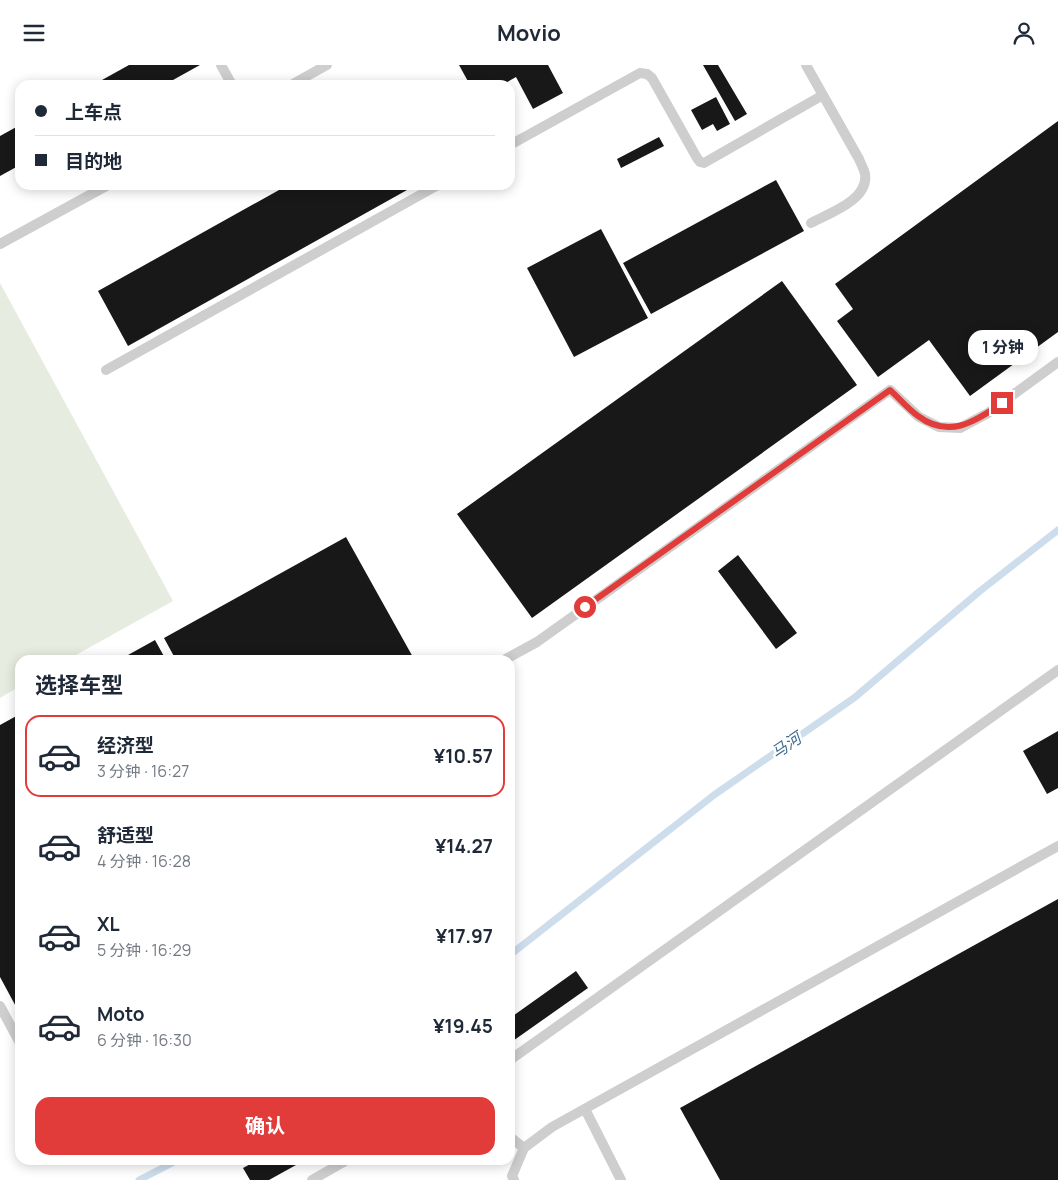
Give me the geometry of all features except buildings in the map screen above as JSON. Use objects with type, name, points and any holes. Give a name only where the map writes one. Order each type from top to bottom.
[{"type":"lane","points":[[221,65],[229,80]]},
{"type":"lane","points":[[300,80],[328,65]]},
{"type":"lane","points":[[806,65],[859,159],[865,175],[863,188],[857,198],[811,223]]},
{"type":"lane","points":[[515,142],[640,73],[647,74],[652,78],[697,158],[700,162],[704,163],[823,95]]},
{"type":"lane","points":[[0,244],[99,190]]},
{"type":"lane","points":[[106,370],[429,190]]},
{"type":"lane","points":[[513,655],[537,641],[890,390],[918,417],[938,427],[960,427],[988,413],[1058,362]]},
{"type":"lane","points":[[515,1057],[1058,670]]},
{"type":"lane","points":[[514,1180],[512,1176],[524,1148],[552,1127],[1058,846]]},
{"type":"lane","points":[[0,1007],[15,1034]]},
{"type":"lane","points":[[585,1109],[621,1180]]},
{"type":"lane","points":[[515,1141],[524,1148]]},
{"type":"lane","points":[[312,1180],[338,1165]]},
{"type":"shaded area","points":[[0,283],[173,601],[76,655],[15,655],[15,689],[0,698]]},
{"type":"waterway","name":"马河","points":[[515,951],[714,795],[854,698],[980,591],[1058,530]]},
{"type":"waterway","name":"马河","points":[[139,1180],[168,1165]]},
{"type":"route","points":[[585,607],[890,390],[918,417],[938,427],[960,427],[988,413],[1002,403]]}]
